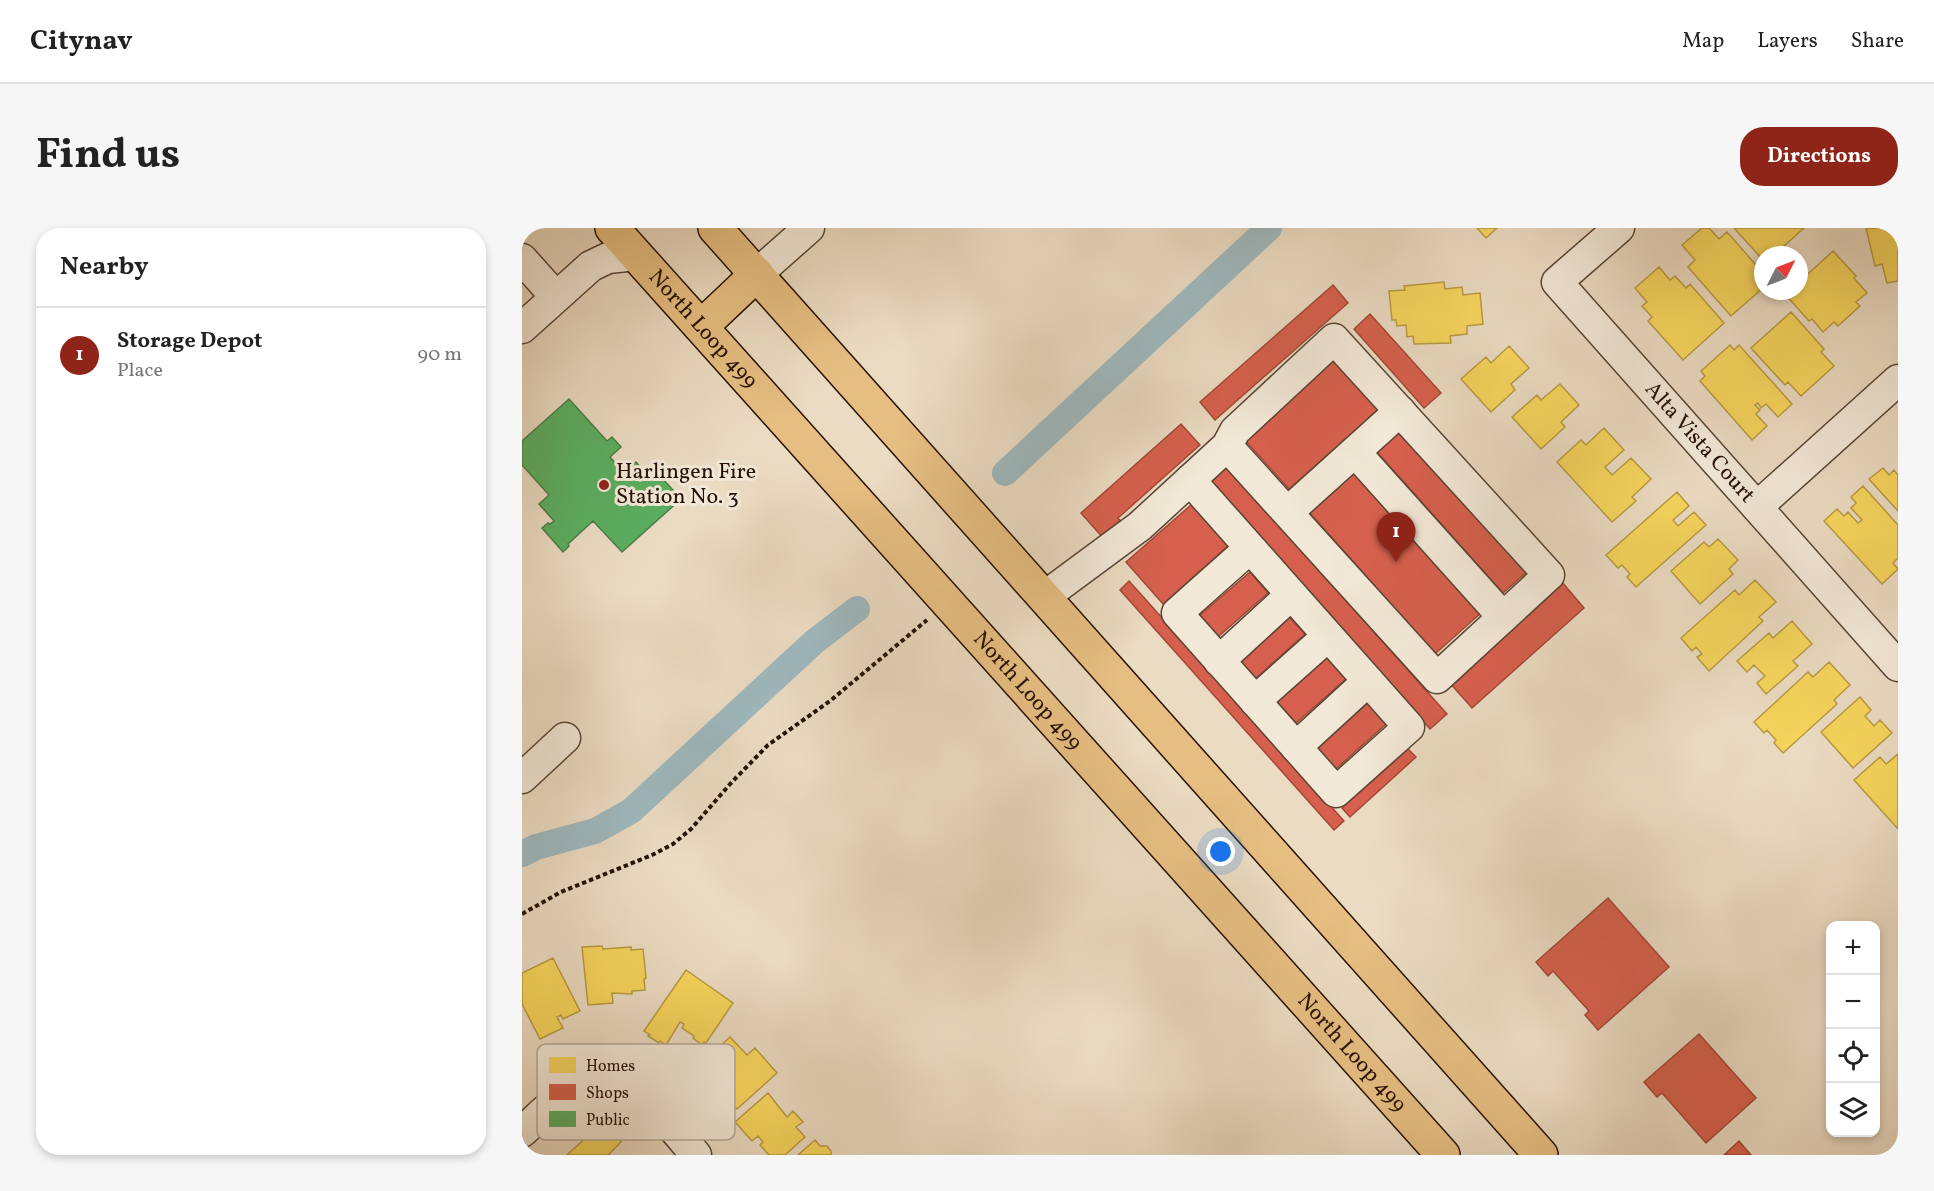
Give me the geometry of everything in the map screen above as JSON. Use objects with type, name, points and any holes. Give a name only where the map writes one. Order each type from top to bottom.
[{"type":"main road","name":"North Loop 499","points":[[612,228],[1443,1155]]},
{"type":"main road","points":[[715,228],[1541,1155]]},
{"type":"main road","points":[[701,327],[757,274]]},
{"type":"street","points":[[757,274],[809,228]]},
{"type":"street","name":"Alta Vista Court","points":[[1619,228],[1557,282],[1898,666]]},
{"type":"street","points":[[522,328],[591,266],[608,258],[636,255]]},
{"type":"street","points":[[522,259],[556,297]]},
{"type":"street","points":[[1044,597],[1140,526],[1227,446],[1235,431],[1334,339],[1549,575],[1437,678],[1227,446]]},
{"type":"street","points":[[1757,507],[1898,380]]},
{"type":"street","points":[[1288,512],[1400,411]]},
{"type":"street","points":[[1354,452],[1503,618]]},
{"type":"street","points":[[1190,480],[1409,727],[1336,792],[1177,613],[1250,549]]},
{"type":"street","points":[[1219,661],[1291,595]]},
{"type":"street","points":[[1255,701],[1328,636]]},
{"type":"street","points":[[1296,747],[1368,681]]},
{"type":"street","points":[[522,778],[565,738]]},
{"type":"street","points":[[522,1132],[537,1119]]},
{"type":"street","points":[[683,1140],[696,1155]]},
{"type":"path","points":[[522,914],[561,892],[652,855],[673,844],[691,829],[768,745],[830,701],[948,602]]},
{"type":"building: Homes","points":[[1477,228],[1497,228],[1486,238]]},
{"type":"building: Homes","points":[[1702,228],[1709,228],[1719,239],[1727,232],[1754,263],[1754,296],[1731,316],[1688,267],[1695,260],[1682,245]]},
{"type":"building: Homes","points":[[1734,228],[1804,228],[1784,246],[1754,246],[1754,250]]},
{"type":"building: Homes","points":[[1866,228],[1898,228],[1898,281],[1887,283],[1882,264],[1875,266]]},
{"type":"building: Homes","points":[[1833,251],[1856,276],[1854,278],[1867,293],[1856,302],[1860,306],[1838,326],[1834,322],[1823,332],[1812,319],[1809,321],[1790,300],[1808,300],[1808,274]]},
{"type":"building: Homes","points":[[1659,267],[1670,280],[1675,276],[1686,288],[1690,284],[1724,323],[1683,360],[1648,321],[1652,317],[1642,306],[1647,302],[1635,288]]},
{"type":"building: Homes","points":[[1444,282],[1445,289],[1462,287],[1463,295],[1480,293],[1483,324],[1467,326],[1467,334],[1450,336],[1451,343],[1414,344],[1413,336],[1407,337],[1406,325],[1397,326],[1396,320],[1392,320],[1389,291],[1405,290],[1404,286]]},
{"type":"building: Homes","points":[[1791,312],[1824,349],[1821,352],[1834,366],[1801,396],[1788,382],[1785,385],[1751,348]]},
{"type":"building: Homes","points":[[1730,345],[1734,350],[1739,345],[1792,404],[1778,417],[1766,404],[1761,408],[1758,403],[1755,405],[1760,410],[1756,414],[1767,426],[1752,440],[1700,381],[1705,376],[1701,371]]},
{"type":"building: Homes","points":[[1509,346],[1529,368],[1511,384],[1515,390],[1491,412],[1461,379],[1486,357],[1491,363]]},
{"type":"building: Homes","points":[[1560,384],[1579,405],[1561,422],[1565,427],[1541,449],[1512,417],[1537,395],[1541,400]]},
{"type":"building: Homes","points":[[1604,428],[1624,450],[1605,467],[1612,475],[1631,458],[1651,479],[1632,497],[1636,501],[1612,522],[1557,462],[1581,440],[1586,445]]},
{"type":"building: Homes","points":[[1883,468],[1889,475],[1894,470],[1898,475],[1898,511],[1869,479]]},
{"type":"building: Homes","points":[[1863,486],[1898,525],[1898,558],[1893,563],[1898,569],[1882,584],[1824,521],[1837,509],[1844,516],[1848,512],[1858,523],[1862,520],[1851,508],[1856,503],[1851,497]]},
{"type":"building: Homes","points":[[1677,492],[1689,506],[1673,520],[1678,526],[1694,512],[1706,525],[1636,587],[1627,577],[1630,574],[1622,565],[1618,568],[1606,555]]},
{"type":"building: Homes","points":[[1718,539],[1738,560],[1729,569],[1733,574],[1700,604],[1671,571],[1704,542],[1709,547]]},
{"type":"building: Homes","points":[[1755,580],[1776,602],[1759,617],[1763,621],[1709,671],[1697,657],[1702,654],[1696,647],[1692,651],[1681,638],[1735,590],[1739,595]]},
{"type":"building: Homes","points":[[1792,621],[1812,644],[1793,661],[1798,666],[1766,694],[1757,683],[1765,676],[1754,665],[1747,672],[1737,661],[1769,633],[1773,638]]},
{"type":"building: Homes","points":[[1829,662],[1850,685],[1834,700],[1837,704],[1783,753],[1767,730],[1764,733],[1754,722],[1808,672],[1813,677]]},
{"type":"building: Homes","points":[[1860,697],[1871,710],[1865,716],[1874,726],[1880,720],[1892,733],[1853,768],[1821,732]]},
{"type":"building: Homes","points":[[1898,754],[1898,829],[1854,780],[1880,757],[1886,764]]},
{"type":"building: Homes","points":[[602,946],[603,949],[631,947],[631,950],[643,949],[645,990],[632,991],[632,994],[612,993],[613,1003],[588,1005],[582,947]]},
{"type":"building: Homes","points":[[553,958],[580,1011],[563,1019],[561,1015],[557,1017],[563,1028],[540,1039],[522,1004],[522,973]]},
{"type":"building: Homes","points":[[686,970],[733,1003],[706,1043],[701,1044],[693,1038],[694,1036],[682,1028],[684,1024],[680,1022],[667,1044],[660,1041],[659,1043],[644,1031]]},
{"type":"building: Homes","points":[[730,1037],[747,1055],[755,1048],[777,1073],[737,1109],[735,1107],[735,1044],[722,1044]]},
{"type":"building: Homes","points":[[768,1093],[787,1117],[793,1111],[803,1122],[796,1127],[805,1137],[785,1155],[769,1155],[760,1145],[763,1142],[758,1136],[752,1141],[735,1122]]},
{"type":"building: Homes","points":[[583,1140],[619,1140],[621,1142],[610,1155],[567,1155]]},
{"type":"building: Homes","points":[[815,1140],[820,1146],[827,1146],[831,1155],[798,1155]]},
{"type":"building: Shops","points":[[1333,285],[1348,303],[1215,420],[1200,402]]},
{"type":"building: Shops","points":[[1370,314],[1441,393],[1424,408],[1354,329]]},
{"type":"building: Shops","points":[[1335,357],[1381,407],[1289,489],[1244,439]]},
{"type":"building: Shops","points":[[1181,424],[1200,445],[1118,518],[1122,523],[1104,539],[1081,513]]},
{"type":"building: Shops","points":[[1402,430],[1528,571],[1503,593],[1377,452]]},
{"type":"building: Shops","points":[[1226,466],[1447,714],[1430,729],[1209,481]]},
{"type":"building: Shops","points":[[1356,471],[1482,612],[1435,654],[1310,513]]},
{"type":"building: Shops","points":[[1192,504],[1229,545],[1163,604],[1126,562]]},
{"type":"building: Shops","points":[[1250,572],[1268,593],[1218,637],[1199,616]]},
{"type":"building: Shops","points":[[1129,581],[1344,821],[1334,830],[1120,590]]},
{"type":"building: Shops","points":[[1562,582],[1584,608],[1472,708],[1449,682]]},
{"type":"building: Shops","points":[[1289,617],[1305,634],[1255,679],[1240,661]]},
{"type":"building: Shops","points":[[1327,658],[1346,679],[1296,723],[1277,702]]},
{"type":"building: Shops","points":[[1367,703],[1386,724],[1336,769],[1317,748]]},
{"type":"building: Shops","points":[[1408,749],[1416,757],[1350,817],[1342,808]]},
{"type":"building: Shops","points":[[1608,898],[1669,967],[1598,1030],[1585,1015],[1589,1011],[1553,971],[1548,976],[1536,962]]},
{"type":"building: Shops","points":[[1699,1034],[1756,1098],[1706,1143],[1662,1093],[1657,1097],[1644,1082]]},
{"type":"building: Shops","points":[[1739,1141],[1751,1155],[1724,1155]]},
{"type":"building: Public","name":"Harlingen Fire Station No. 3","points":[[569,399],[607,441],[612,437],[621,447],[610,457],[624,473],[636,462],[646,474],[653,468],[681,499],[622,552],[593,521],[568,544],[569,546],[563,552],[542,528],[554,521],[539,504],[549,495],[522,465],[522,441]]},
{"type":"waterway","points":[[1005,473],[1269,228]]},
{"type":"waterway","points":[[522,854],[536,847],[595,831],[631,811],[814,642],[857,609]]},
{"type":"place","name":"Harlingen Fire Station No. 3","points":[[604,485]]},
{"type":"place","name":"Storage Depot","points":[[1396,562]]}]
